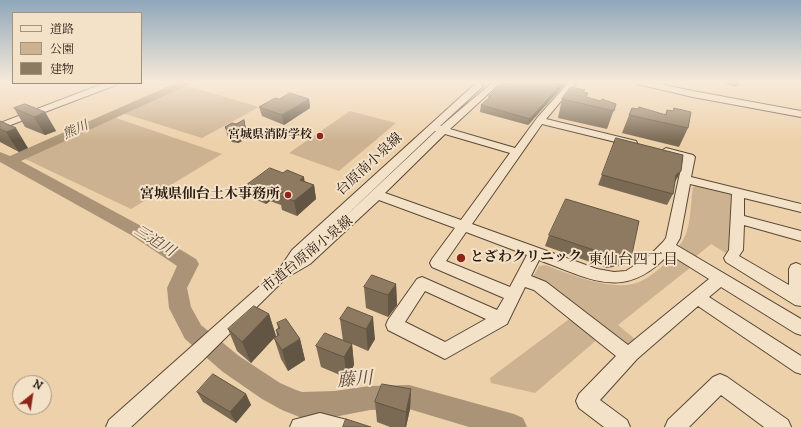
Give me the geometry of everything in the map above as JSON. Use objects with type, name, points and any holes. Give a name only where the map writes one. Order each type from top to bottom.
[{"type":"street","points":[[0,126],[63,102]]},
{"type":"street","name":"台原南小泉線","points":[[281,274],[297,254],[438,129],[464,102]]},
{"type":"street","name":"市道台原南小泉線","points":[[116,427],[196,355],[281,274],[305,260],[378,195],[438,129],[472,102]]},
{"type":"street","points":[[513,295],[436,263],[540,120],[556,102]]},
{"type":"street","points":[[731,102],[801,114]]},
{"type":"street","points":[[378,195],[604,277],[622,278],[638,273],[668,247],[673,238],[689,157],[540,120]]},
{"type":"street","points":[[438,129],[518,152]]},
{"type":"street","points":[[685,179],[801,208]]},
{"type":"street","points":[[738,193],[736,250],[731,258],[800,299]]},
{"type":"street","points":[[737,219],[801,236]]},
{"type":"street","points":[[668,247],[801,328]]},
{"type":"street","points":[[501,319],[422,283],[394,325],[445,351],[501,319],[535,253]]},
{"type":"street","points":[[800,299],[796,269],[801,271]]},
{"type":"street","points":[[521,279],[540,286],[629,356]]},
{"type":"street","points":[[620,427],[586,401],[629,356],[720,279]]},
{"type":"street","points":[[698,298],[801,366]]},
{"type":"street","points":[[675,427],[720,382],[781,427]]},
{"type":"street","points":[[300,427],[320,423],[340,427]]},
{"type":"green space","points":[[141,102],[242,102],[259,107],[202,138],[119,112]]},
{"type":"green space","points":[[350,111],[396,123],[339,171],[289,153]]},
{"type":"green space","points":[[113,117],[222,154],[131,209],[21,157]]},
{"type":"green space","points":[[699,185],[731,194],[729,247],[726,253],[711,244],[694,258],[677,248],[682,242],[688,228],[693,187]]},
{"type":"green space","points":[[671,259],[678,260],[691,267],[618,325],[636,340],[632,345],[622,345],[533,277],[539,266],[545,265],[606,284],[631,284],[641,281],[657,271]]},
{"type":"green space","points":[[572,317],[599,338],[535,393],[491,383],[490,378]]},
{"type":"building","points":[[268,102],[304,102],[282,115],[259,107]]},
{"type":"building","points":[[484,102],[545,102],[530,119],[481,105]]},
{"type":"building","points":[[575,102],[610,102],[616,104],[614,111]]},
{"type":"building","points":[[25,104],[45,112],[34,117],[14,108]]},
{"type":"building","points":[[639,107],[666,115],[667,110],[673,111],[674,108],[691,112],[688,128],[629,115],[632,108],[639,109]]},
{"type":"building","points":[[244,120],[245,128],[235,133],[229,132],[225,127],[232,123],[236,124]]},
{"type":"building","points":[[0,121],[16,128],[6,132],[0,129]]},
{"type":"building","points":[[616,138],[683,155],[681,171],[676,175],[673,194],[602,175]]},
{"type":"building","points":[[270,168],[283,173],[287,170],[304,177],[300,180],[314,185],[294,201],[279,195],[283,192],[267,186],[262,189],[248,184]]},
{"type":"building","points":[[566,199],[639,221],[632,254],[612,256],[549,235]]},
{"type":"building","points":[[372,275],[396,284],[388,295],[364,287]]},
{"type":"building","points":[[254,306],[269,314],[242,342],[228,329]]},
{"type":"building","points":[[348,307],[373,317],[366,329],[340,319]]},
{"type":"building","points":[[286,319],[300,339],[282,350],[274,338],[279,335],[276,330],[280,328],[277,323]]},
{"type":"building","points":[[325,333],[352,344],[344,357],[316,346]]},
{"type":"building","points":[[213,374],[246,394],[230,412],[197,392]]},
{"type":"building","points":[[382,384],[411,389],[406,412],[375,402]]},
{"type":"building","points":[[346,419],[371,427],[343,427]]},
{"type":"waterway","name":"熊川","points":[[10,161],[142,102]]},
{"type":"waterway","name":"三迫川","points":[[0,156],[137,231],[189,264],[185,269],[177,288],[180,308],[193,332],[231,364],[271,391],[302,405],[334,404],[370,398],[409,397],[514,427]]},
{"type":"place","name":"宮城県消防学校","points":[[320,136]]},
{"type":"place","name":"宮城県仙台土木事務所","points":[[288,195]]},
{"type":"place","name":"とざわクリニック","points":[[461,258]]},
{"type":"district","name":"東仙台四丁目","points":[[633,261]]},
{"type":"water label","name":"藤川","points":[[355,381]]}]
